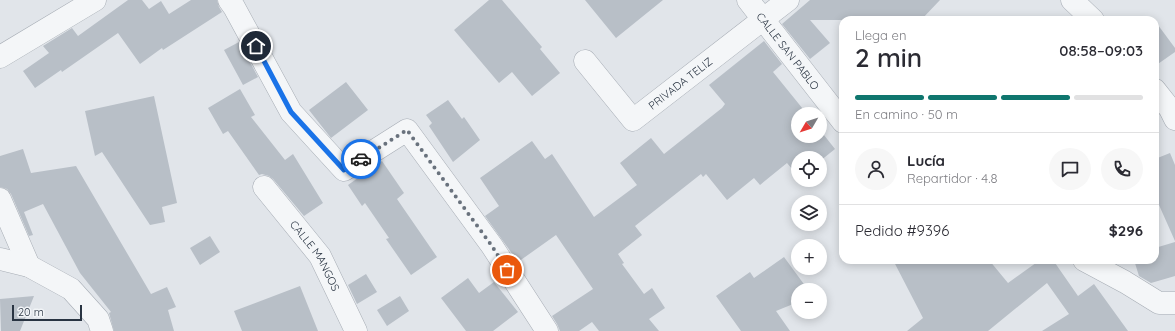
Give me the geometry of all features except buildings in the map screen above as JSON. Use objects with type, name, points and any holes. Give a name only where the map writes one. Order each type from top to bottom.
[{"type":"street","points":[[0,57],[95,0]]},
{"type":"street","points":[[229,0],[291,112],[344,170],[407,130],[492,246],[547,331]]},
{"type":"street","name":"CALLE SAN PABLO","points":[[748,0],[762,20],[839,117]]},
{"type":"street","name":"PRIVADA TELIZ","points":[[585,61],[633,120],[788,0]]},
{"type":"street","points":[[1072,0],[1089,16]]},
{"type":"street","points":[[1159,95],[1170,109],[1175,120]]},
{"type":"street","name":"CALLE MANGOS","points":[[264,187],[320,256],[356,331]]},
{"type":"street","points":[[0,199],[29,266]]},
{"type":"street","points":[[0,259],[29,266],[71,289],[98,319],[102,331]]},
{"type":"street","points":[[1091,264],[1159,303],[1175,303]]},
{"type":"way so far","points":[[361,159],[407,130],[492,246],[507,270]]},
{"type":"route","points":[[256,46],[291,112],[344,170],[361,159]]}]
